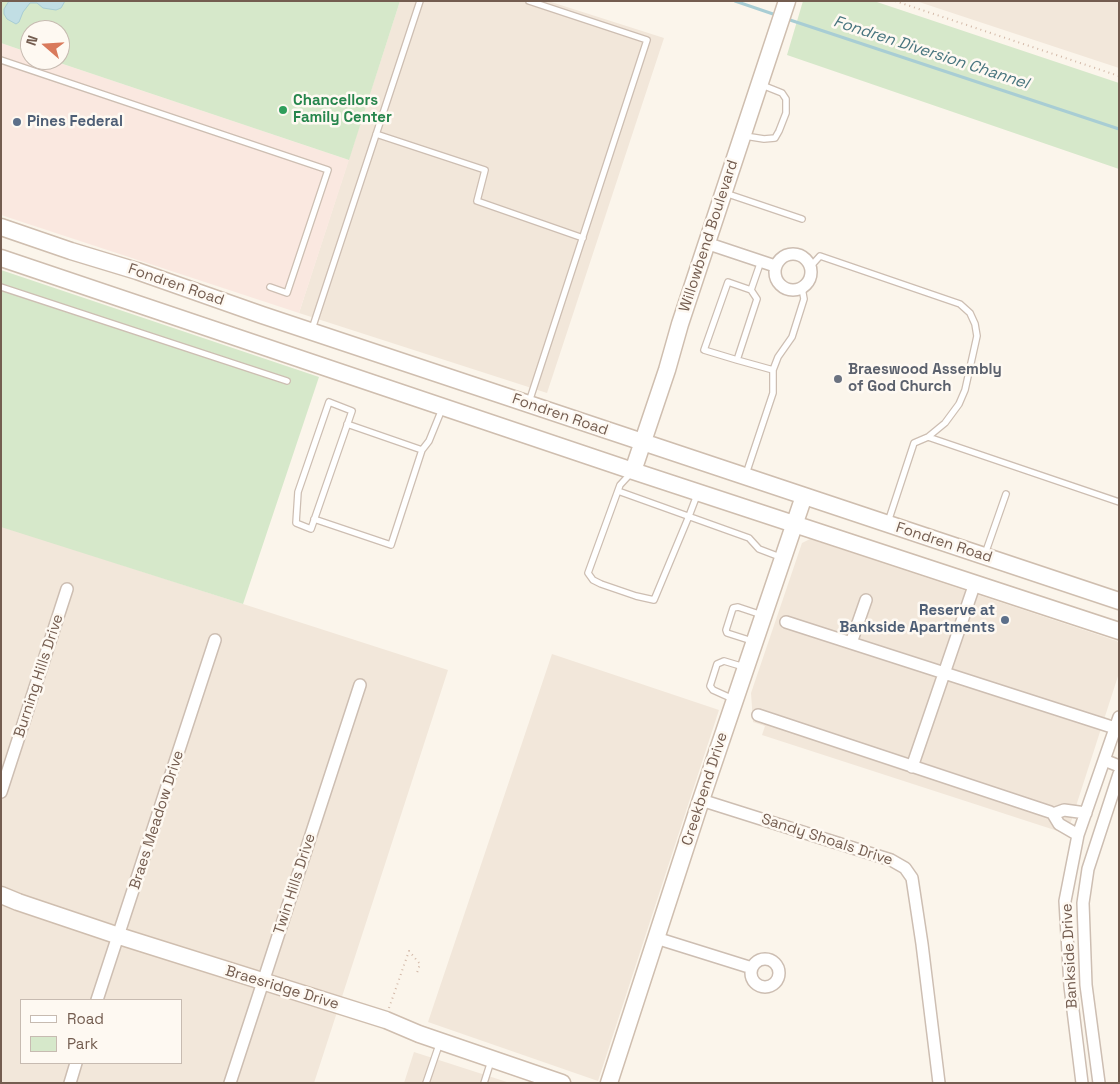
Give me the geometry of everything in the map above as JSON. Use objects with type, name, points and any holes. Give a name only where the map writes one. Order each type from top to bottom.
[{"type":"main road","name":"Willowbend Boulevard","points":[[633,471],[706,243],[788,1]]},
{"type":"main road","name":"Fondren Road","points":[[1,228],[71,252],[137,271],[419,368],[1119,601]]},
{"type":"main road","points":[[63,279],[71,252]]},
{"type":"main road","name":"Fondren Road","points":[[1,258],[410,394],[633,471],[1119,631]]},
{"type":"main road","points":[[252,342],[262,315]]},
{"type":"main road","points":[[410,394],[419,368]]},
{"type":"main road","name":"Creekbend Drive","points":[[609,1083],[701,800],[804,496]]},
{"type":"main road","points":[[975,583],[985,556]]},
{"type":"main road","name":"Braesridge Drive","points":[[1,895],[119,936],[386,1020],[544,1080],[562,1083]]},
{"type":"street","points":[[706,243],[775,266]]},
{"type":"street","points":[[792,253],[803,256],[810,266],[810,278],[802,288],[791,290],[780,285],[774,274],[775,266],[780,258],[792,253]]},
{"type":"street","points":[[912,768],[975,583]]},
{"type":"street","name":"Burning Hills Drive","points":[[1,792],[67,589]]},
{"type":"street","points":[[851,643],[866,600]]},
{"type":"street","points":[[786,622],[944,674],[1117,723]]},
{"type":"street","name":"Braes Meadow Drive","points":[[97,999],[215,640]]},
{"type":"street","name":"Twin Hills Drive","points":[[230,1083],[360,685]]},
{"type":"street","points":[[758,715],[1051,813],[1064,810],[1086,813]]},
{"type":"street","name":"Bankside Drive","points":[[1082,1083],[1070,988],[1065,901],[1078,835],[1117,723]]},
{"type":"street","points":[[1104,760],[1119,766]]},
{"type":"street","name":"Bankside Drive","points":[[1099,1083],[1086,985],[1083,903],[1087,877],[1099,834],[1119,774]]},
{"type":"street","name":"Sandy Shoals Drive","points":[[701,800],[891,860],[905,868],[912,878],[939,1083]]},
{"type":"street","points":[[1051,813],[1059,824],[1078,835]]},
{"type":"street","points":[[656,938],[752,968]]},
{"type":"street","points":[[1070,988],[1086,985]]},
{"type":"street","points":[[70,1083],[76,1064]]},
{"type":"lane","points":[[311,331],[420,1]]},
{"type":"lane","points":[[528,404],[647,40],[529,1]]},
{"type":"lane","points":[[1,60],[328,170],[287,293],[270,287]]},
{"type":"lane","points":[[743,136],[764,139],[775,138],[786,112],[786,100],[782,93],[760,84]]},
{"type":"lane","points":[[376,134],[485,170],[477,201],[583,238]]},
{"type":"lane","points":[[723,193],[802,219]]},
{"type":"lane","points":[[810,266],[820,256],[960,304],[970,313],[975,324],[977,336],[965,390],[959,404],[945,423],[928,437],[914,443],[888,524]]},
{"type":"lane","points":[[751,290],[761,260]]},
{"type":"lane","points":[[737,360],[757,299],[751,290],[728,282],[704,350],[737,360],[773,370]]},
{"type":"lane","points":[[1,287],[287,381]]},
{"type":"lane","points":[[745,476],[773,393],[773,370],[778,357],[792,336],[804,299],[802,288]]},
{"type":"lane","points":[[330,402],[352,411],[314,519],[310,528],[296,523],[298,492],[330,402]]},
{"type":"lane","points":[[314,519],[391,545],[422,450],[429,441],[444,406]]},
{"type":"lane","points":[[347,424],[422,450]]},
{"type":"lane","points":[[928,437],[1119,502]]},
{"type":"lane","points":[[633,471],[620,485],[588,573],[593,580],[601,584],[636,596],[654,600],[698,492]]},
{"type":"lane","points":[[618,491],[749,538],[759,549],[782,558]]},
{"type":"lane","points":[[985,556],[1006,494]]},
{"type":"lane","points":[[754,642],[727,633],[730,615],[733,608],[738,607],[763,615]]},
{"type":"lane","points":[[735,700],[713,690],[710,686],[717,664],[724,661],[746,668]]},
{"type":"lane","points":[[426,1083],[440,1041]]},
{"type":"lane","points":[[484,1083],[492,1059]]},
{"type":"path","points":[[895,1],[1119,76]]},
{"type":"path","points":[[386,1020],[409,951],[420,964],[417,973]]},
{"type":"shaded area","points":[[400,1],[548,1],[664,38],[547,393],[299,313]]},
{"type":"shaded area","points":[[916,1],[1119,1],[1119,68]]},
{"type":"shaded area","points":[[1,43],[20,50],[20,70],[70,70],[70,66],[349,160],[299,313],[1,215]]},
{"type":"shaded area","points":[[1,526],[448,670],[314,1083],[1,1083]]},
{"type":"shaded area","name":"Reserve at Bankside Apartments","points":[[810,539],[1117,641],[1119,644],[1119,673],[1067,834],[762,735],[765,726],[753,722],[751,693],[802,543]]},
{"type":"shaded area","points":[[552,654],[719,710],[598,1081],[428,1022]]},
{"type":"shaded area","points":[[414,1052],[510,1083],[404,1083]]},
{"type":"green space","name":"Chancellors Family Center","points":[[1,1],[400,1],[349,160],[70,66],[70,20],[20,20],[20,50],[1,43]]},
{"type":"green space","points":[[803,1],[874,1],[1119,83],[1119,169],[787,55]]},
{"type":"green space","points":[[1,270],[319,377],[243,604],[1,527]]},
{"type":"water","points":[[9,1],[65,1],[61,8],[56,10],[43,8],[37,3],[30,3],[16,24],[7,19],[4,14],[4,9]]},
{"type":"waterway","name":"Fondren Diversion Channel","points":[[735,1],[776,15]]},
{"type":"waterway","name":"Fondren Diversion Channel","points":[[787,19],[1119,129]]},
{"type":"place","name":"Chancellors Family Center","points":[[283,110]]},
{"type":"place","name":"Pines Federal","points":[[17,122]]},
{"type":"place","name":"Braeswood Assembly of God Church","points":[[838,379]]},
{"type":"place","name":"Reserve at Bankside Apartments","points":[[1005,620]]}]
